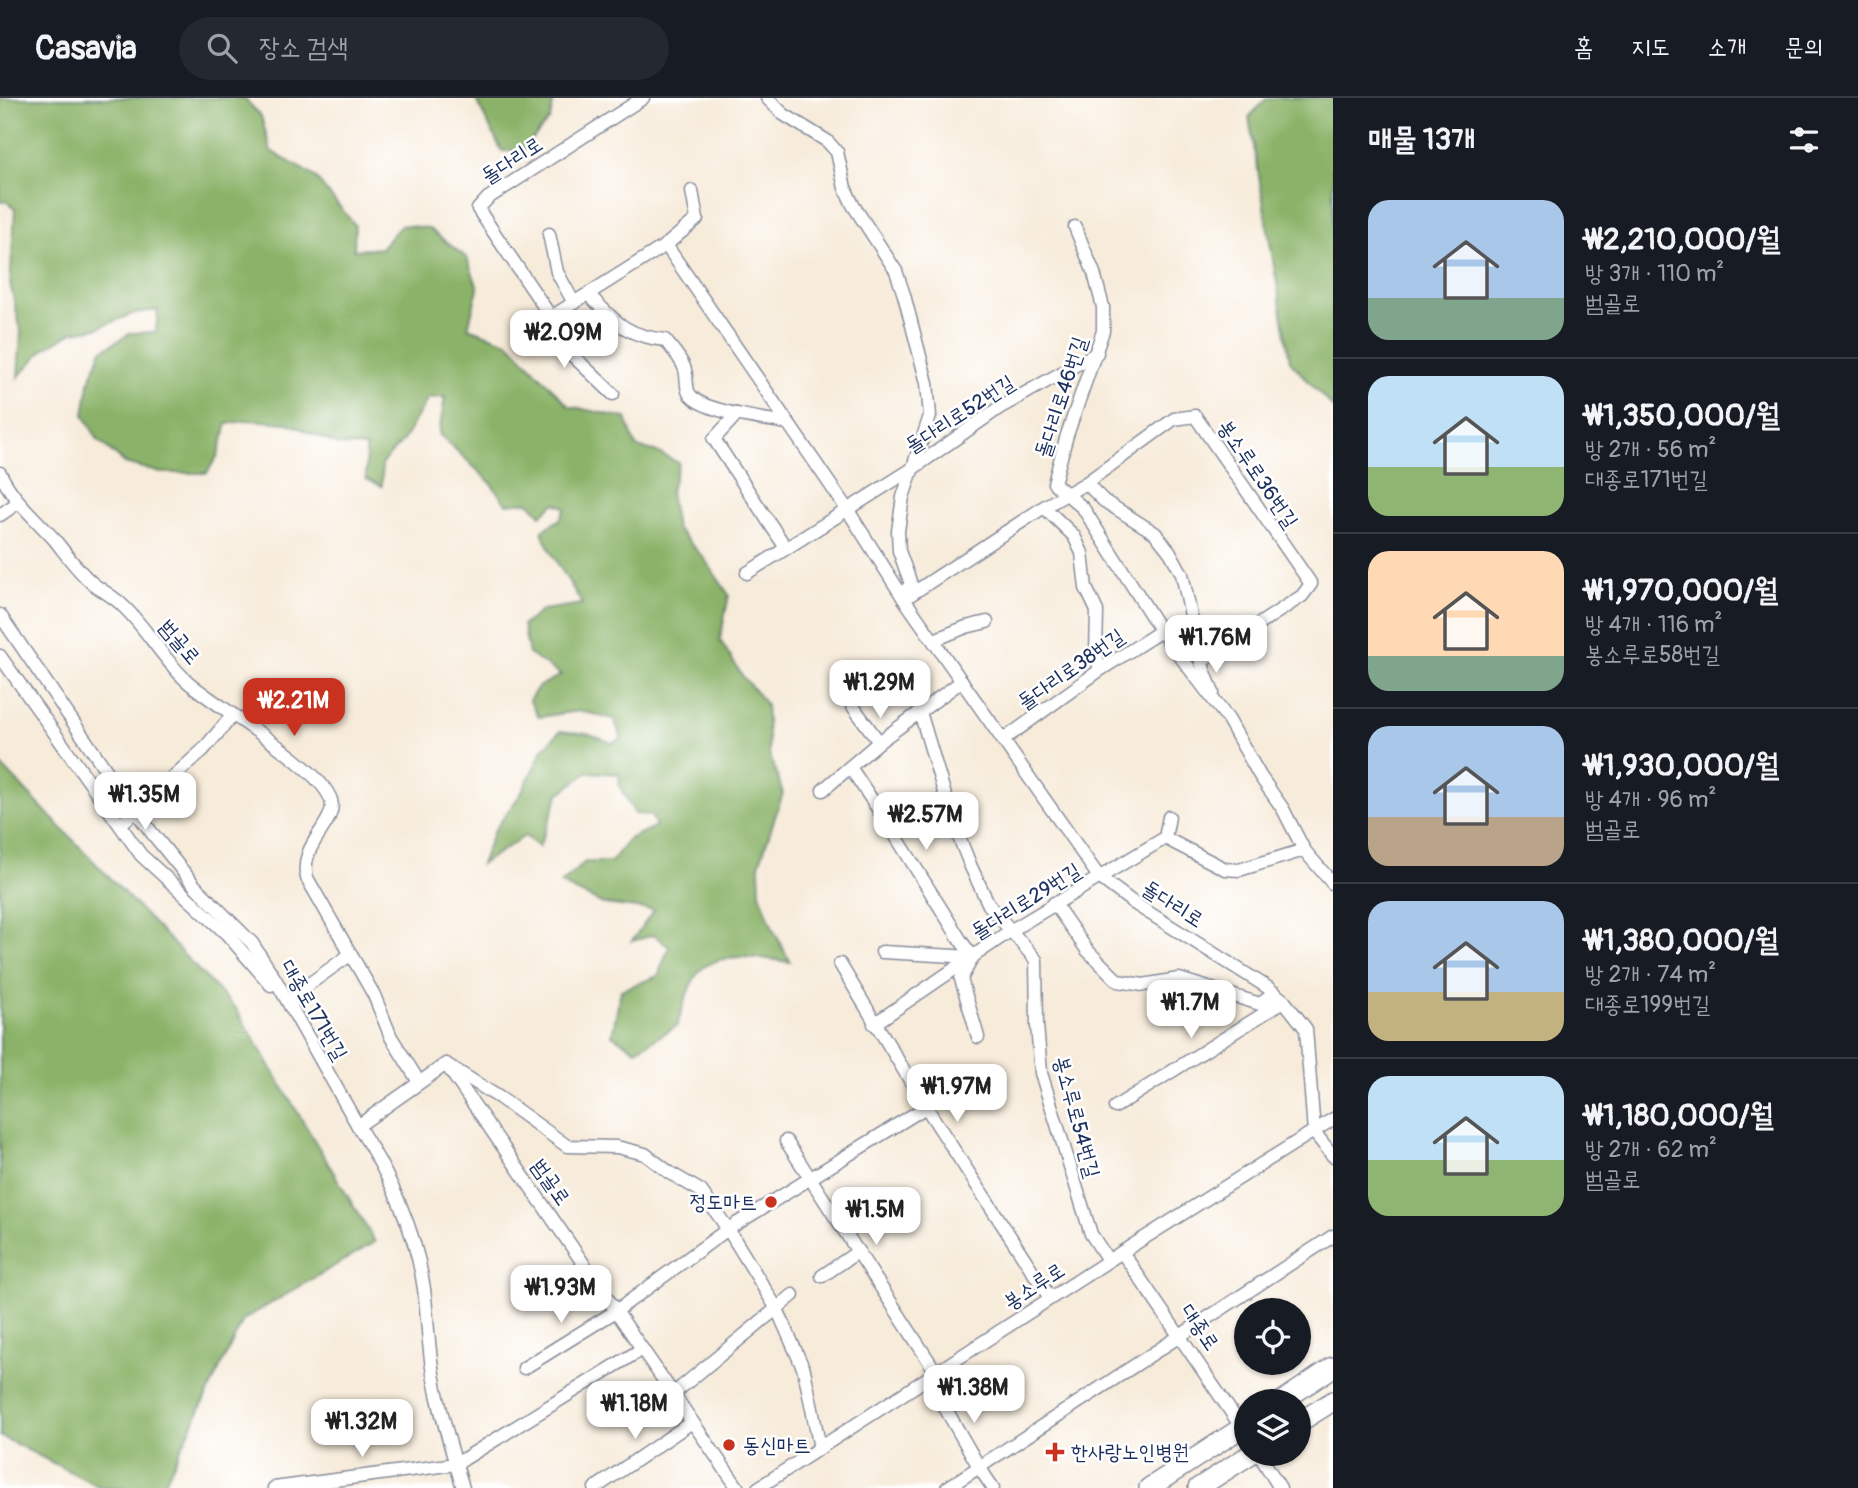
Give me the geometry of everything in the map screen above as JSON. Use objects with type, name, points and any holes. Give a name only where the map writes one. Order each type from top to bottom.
[{"type":"main road","points":[[1300,1389],[1333,1367]]},
{"type":"main road","points":[[1311,1415],[1333,1401]]},
{"type":"main road","name":"대종로","points":[[1149,1488],[1234,1433]]},
{"type":"main road","points":[[1198,1488],[1234,1465]]},
{"type":"street","name":"돌다리로","points":[[613,394],[572,355],[551,317],[478,209],[488,198],[643,98]]},
{"type":"street","points":[[766,98],[783,114],[827,141],[837,152],[845,188],[896,271],[904,295],[927,383],[930,416],[903,497],[898,531],[899,551],[911,584],[903,597]]},
{"type":"street","points":[[551,317],[666,245],[697,219],[692,191]]},
{"type":"street","name":"돌다리로46번길","points":[[1067,494],[1054,483],[1067,435],[1103,331],[1103,307],[1094,273],[1074,227]]},
{"type":"street","points":[[549,234],[558,272],[574,303]]},
{"type":"street","name":"돌다리로","points":[[666,245],[847,509],[903,597],[1099,877],[1135,904],[1280,997],[1306,1029],[1314,1132]]},
{"type":"street","points":[[589,295],[616,322],[627,329],[643,338],[665,340],[684,365],[687,391],[692,398],[737,414],[788,422]]},
{"type":"street","name":"돌다리로52번길","points":[[847,509],[912,469],[999,408],[1097,353]]},
{"type":"street","points":[[737,414],[714,439],[786,548]]},
{"type":"street","name":"봉소루로36번길","points":[[1086,483],[1174,419],[1195,416],[1311,584],[1302,596],[1202,662]]},
{"type":"street","name":"범골로","points":[[0,473],[6,486],[19,502],[79,570],[120,603],[177,671],[294,759],[322,784],[332,803],[330,813],[306,854],[304,866],[307,878],[374,995],[391,1037],[419,1082]]},
{"type":"street","points":[[903,597],[1086,483],[1104,501],[1155,533],[1170,552],[1182,574],[1202,662],[1214,698]]},
{"type":"street","points":[[1067,494],[1083,508],[1161,631],[1214,698],[1259,776],[1283,809],[1304,850],[1333,884]]},
{"type":"street","points":[[0,516],[19,502]]},
{"type":"street","points":[[1044,507],[1074,536],[1082,553],[1086,588],[1097,611],[1096,654],[1100,670]]},
{"type":"street","points":[[747,573],[847,509]]},
{"type":"street","name":"대종로171번길","points":[[0,615],[136,811],[195,886],[252,943],[373,1149],[396,1195],[417,1253],[424,1287],[434,1380],[463,1488]]},
{"type":"street","points":[[934,640],[987,622]]},
{"type":"street","name":"돌다리로38번길","points":[[1003,740],[1100,670],[1161,631]]},
{"type":"street","points":[[0,656],[141,855],[227,934],[290,1006],[298,992],[351,954]]},
{"type":"street","points":[[840,679],[852,705],[879,742]]},
{"type":"street","points":[[823,790],[879,742],[962,681]]},
{"type":"street","name":"봉소루로54번길","points":[[919,712],[953,822],[971,867],[989,905],[1036,960],[1041,1073],[1091,1234],[1108,1260]]},
{"type":"street","points":[[120,825],[203,750],[233,715]]},
{"type":"street","name":"돌다리로29번길","points":[[850,767],[973,957]]},
{"type":"street","points":[[1169,817],[1166,838],[1225,869],[1239,870],[1304,850]]},
{"type":"street","name":"돌다리로29번길","points":[[874,1024],[1010,931],[1166,838]]},
{"type":"street","points":[[1054,904],[1087,950],[1118,981],[1143,985],[1179,979],[1260,1004],[1280,997]]},
{"type":"street","points":[[882,952],[973,957]]},
{"type":"street","name":"돌다리로29번길","points":[[973,957],[961,979],[978,1037]]},
{"type":"street","points":[[840,964],[926,1107],[1050,1298]]},
{"type":"street","points":[[1115,1107],[1280,997]]},
{"type":"street","points":[[358,1126],[446,1064],[567,1146],[617,1147],[645,1154],[701,1191],[728,1229],[777,1309],[804,1370],[820,1448]]},
{"type":"street","name":"범골로","points":[[446,1064],[738,1488]]},
{"type":"street","points":[[524,1367],[616,1311],[728,1229],[926,1107]]},
{"type":"street","name":"봉소루로","points":[[758,1488],[1108,1260],[1333,1119]]},
{"type":"street","points":[[1314,1132],[1333,1156]]},
{"type":"street","points":[[786,1141],[859,1251],[932,1375],[979,1468],[993,1488]]},
{"type":"street","points":[[947,1488],[1333,1236]]},
{"type":"street","points":[[822,1276],[859,1251]]},
{"type":"street","name":"대종로","points":[[1122,1252],[1234,1413]]},
{"type":"street","points":[[673,1394],[793,1295]]},
{"type":"street","points":[[274,1488],[313,1485],[456,1464],[642,1349]]},
{"type":"street","points":[[595,1488],[692,1422]]},
{"type":"street","points":[[1266,1466],[1280,1488]]},
{"type":"green space","points":[[0,98],[244,98],[261,116],[271,151],[314,176],[355,225],[354,250],[381,248],[401,225],[428,228],[467,258],[478,288],[468,328],[508,342],[569,406],[626,418],[636,447],[655,451],[679,463],[670,492],[676,528],[704,558],[729,595],[720,640],[743,677],[766,704],[769,753],[783,793],[759,865],[760,893],[773,929],[790,962],[735,957],[714,962],[704,967],[695,978],[677,1026],[636,1050],[612,1035],[621,990],[658,976],[669,947],[654,935],[632,941],[654,910],[603,904],[561,884],[585,862],[611,862],[629,839],[656,826],[651,815],[635,814],[619,785],[620,774],[588,772],[559,794],[539,847],[525,836],[481,864],[494,831],[522,792],[543,749],[560,731],[589,734],[612,743],[622,739],[614,719],[580,711],[539,717],[529,700],[538,687],[561,675],[529,654],[523,625],[543,610],[582,604],[542,531],[560,519],[566,508],[555,503],[541,515],[529,502],[506,504],[490,482],[439,434],[445,397],[428,398],[403,441],[382,463],[382,486],[366,479],[366,447],[338,445],[288,423],[249,420],[227,424],[218,455],[207,473],[161,473],[125,463],[98,440],[84,415],[89,383],[101,351],[131,333],[156,332],[158,310],[135,313],[97,328],[73,332],[44,349],[18,377],[21,331],[10,284],[15,209],[6,201],[0,202]]},
{"type":"green space","points":[[475,98],[554,98],[550,119],[522,151],[502,151]]},
{"type":"green space","points":[[1267,98],[1333,98],[1333,408],[1290,361],[1249,117]]},
{"type":"green space","points":[[0,764],[236,1009],[375,1242],[243,1320],[162,1488],[102,1488],[0,1436]]},
{"type":"place","name":"정도마트","points":[[771,1202]]},
{"type":"place","name":"동신마트","points":[[729,1445]]},
{"type":"place","name":"한사랑노인병원","points":[[1055,1452]]}]
